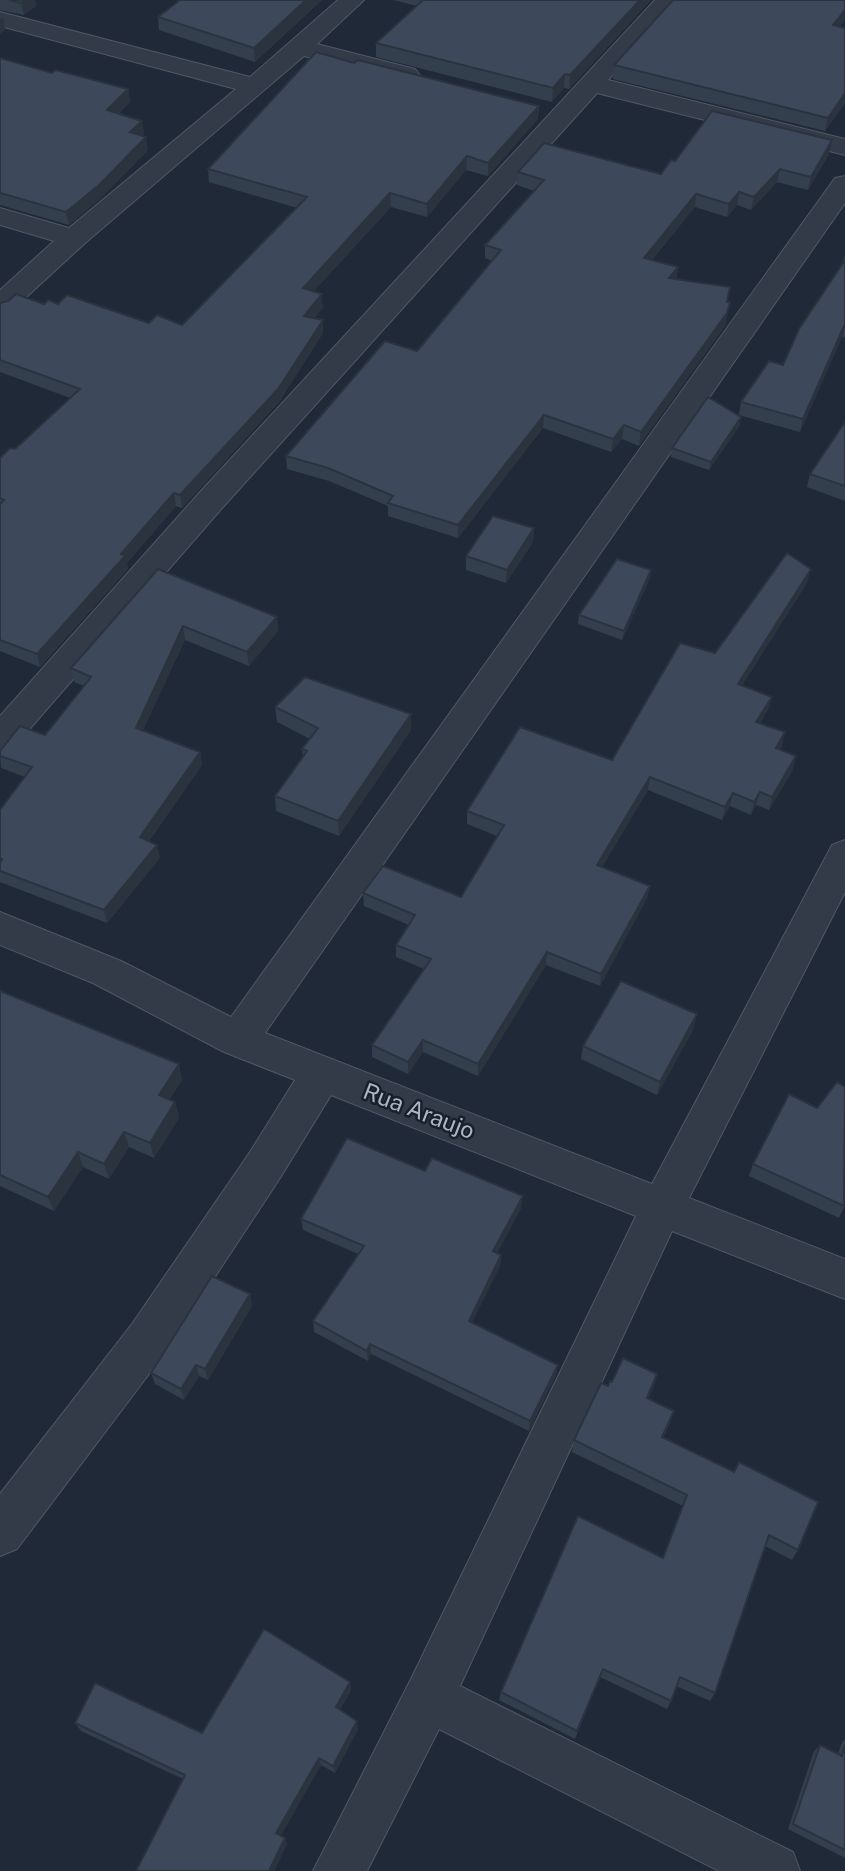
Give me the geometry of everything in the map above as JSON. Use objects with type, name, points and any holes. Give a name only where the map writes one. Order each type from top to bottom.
[{"type":"street","points":[[0,306],[74,238],[255,86],[352,0]]},
{"type":"street","points":[[0,739],[550,111],[592,84],[668,0]]},
{"type":"street","points":[[0,19],[255,86]]},
{"type":"street","points":[[300,47],[432,81]]},
{"type":"street","points":[[592,84],[845,147]]},
{"type":"street","points":[[239,1040],[845,184]]},
{"type":"street","points":[[0,216],[74,238]]},
{"type":"street","points":[[339,1871],[429,1697],[663,1205],[845,855]]},
{"type":"street","name":"Rua Araujo","points":[[0,928],[107,972],[239,1040],[845,1279]]},
{"type":"street","points":[[7,1511],[148,1339],[265,1165],[322,1073]]},
{"type":"street","points":[[429,1697],[774,1871]]},
{"type":"building","points":[[180,0],[306,0],[254,48],[158,17]]},
{"type":"building","points":[[423,0],[640,0],[570,75],[565,74],[553,88],[376,43]]},
{"type":"building","points":[[673,0],[845,0],[845,10],[833,25],[845,28],[845,93],[828,118],[614,65]]},
{"type":"building","points":[[316,52],[354,63],[358,60],[539,106],[488,163],[467,156],[427,204],[390,193],[303,288],[322,294],[304,316],[323,320],[278,389],[180,495],[174,493],[121,554],[125,556],[37,654],[0,640],[0,504],[4,500],[0,498],[0,458],[10,448],[15,449],[80,389],[0,360],[0,303],[8,301],[16,294],[44,304],[48,300],[58,304],[67,295],[149,323],[157,315],[182,325],[307,197],[208,169]]},
{"type":"building","points":[[0,58],[52,73],[56,70],[128,89],[107,110],[142,121],[130,132],[146,137],[99,185],[66,212],[0,193]]},
{"type":"building","points":[[712,111],[832,140],[811,177],[780,169],[754,197],[739,192],[729,204],[696,194],[644,258],[678,267],[669,278],[730,287],[727,302],[730,302],[727,313],[641,432],[624,425],[613,439],[544,415],[458,525],[388,503],[393,496],[328,468],[286,456],[385,341],[417,351],[501,250],[485,245],[544,180],[518,172],[544,143],[661,174],[671,160],[675,161]]},
{"type":"building","points":[[845,260],[845,324],[803,419],[741,402],[769,361],[783,365],[799,329]]},
{"type":"building","points":[[708,397],[741,417],[711,462],[672,448]]},
{"type":"building","points":[[845,422],[845,486],[810,474]]},
{"type":"building","points":[[493,516],[534,528],[507,570],[466,556]]},
{"type":"building","points":[[787,553],[811,569],[738,684],[772,697],[756,722],[785,732],[776,748],[796,756],[772,797],[760,792],[754,802],[733,793],[725,807],[650,777],[597,865],[650,886],[601,974],[547,952],[478,1064],[423,1040],[408,1062],[372,1045],[431,959],[396,945],[415,915],[363,893],[383,866],[461,897],[504,825],[467,811],[520,727],[612,760],[680,643],[715,653]]},
{"type":"building","points":[[617,559],[651,570],[624,631],[579,615]]},
{"type":"building","points":[[158,569],[277,617],[247,652],[183,626],[136,728],[200,752],[140,837],[157,845],[104,910],[0,871],[0,810],[32,767],[0,756],[0,751],[20,726],[45,735],[91,677],[71,668]]},
{"type":"building","points":[[305,677],[411,714],[338,821],[275,796],[307,751],[302,749],[318,728],[275,707]]},
{"type":"building","points":[[621,981],[697,1014],[660,1082],[583,1046]]},
{"type":"building","points":[[0,991],[179,1064],[159,1095],[175,1102],[150,1143],[124,1132],[104,1164],[78,1152],[48,1197],[0,1175]]},
{"type":"building","points":[[837,1082],[845,1087],[844,1206],[753,1164],[789,1094],[817,1108]]},
{"type":"building","points":[[347,1138],[425,1171],[432,1158],[523,1196],[493,1251],[501,1255],[469,1321],[558,1365],[530,1421],[370,1344],[367,1351],[313,1321],[364,1246],[301,1219]]},
{"type":"building","points":[[212,1276],[250,1294],[205,1369],[196,1365],[181,1389],[151,1373]]},
{"type":"building","points":[[623,1358],[657,1374],[647,1398],[674,1411],[662,1437],[734,1472],[739,1462],[818,1502],[798,1550],[769,1535],[715,1693],[680,1677],[671,1701],[603,1669],[577,1731],[501,1692],[578,1516],[663,1558],[687,1495],[574,1440],[601,1383],[608,1386],[610,1381],[612,1382]]},
{"type":"building","points":[[264,1629],[350,1682],[336,1707],[357,1721],[333,1766],[319,1758],[276,1833],[285,1838],[269,1871],[136,1871],[185,1775],[75,1723],[95,1683],[202,1733]]},
{"type":"building","points":[[820,1745],[842,1756],[845,1745],[845,1850],[793,1824]]}]
